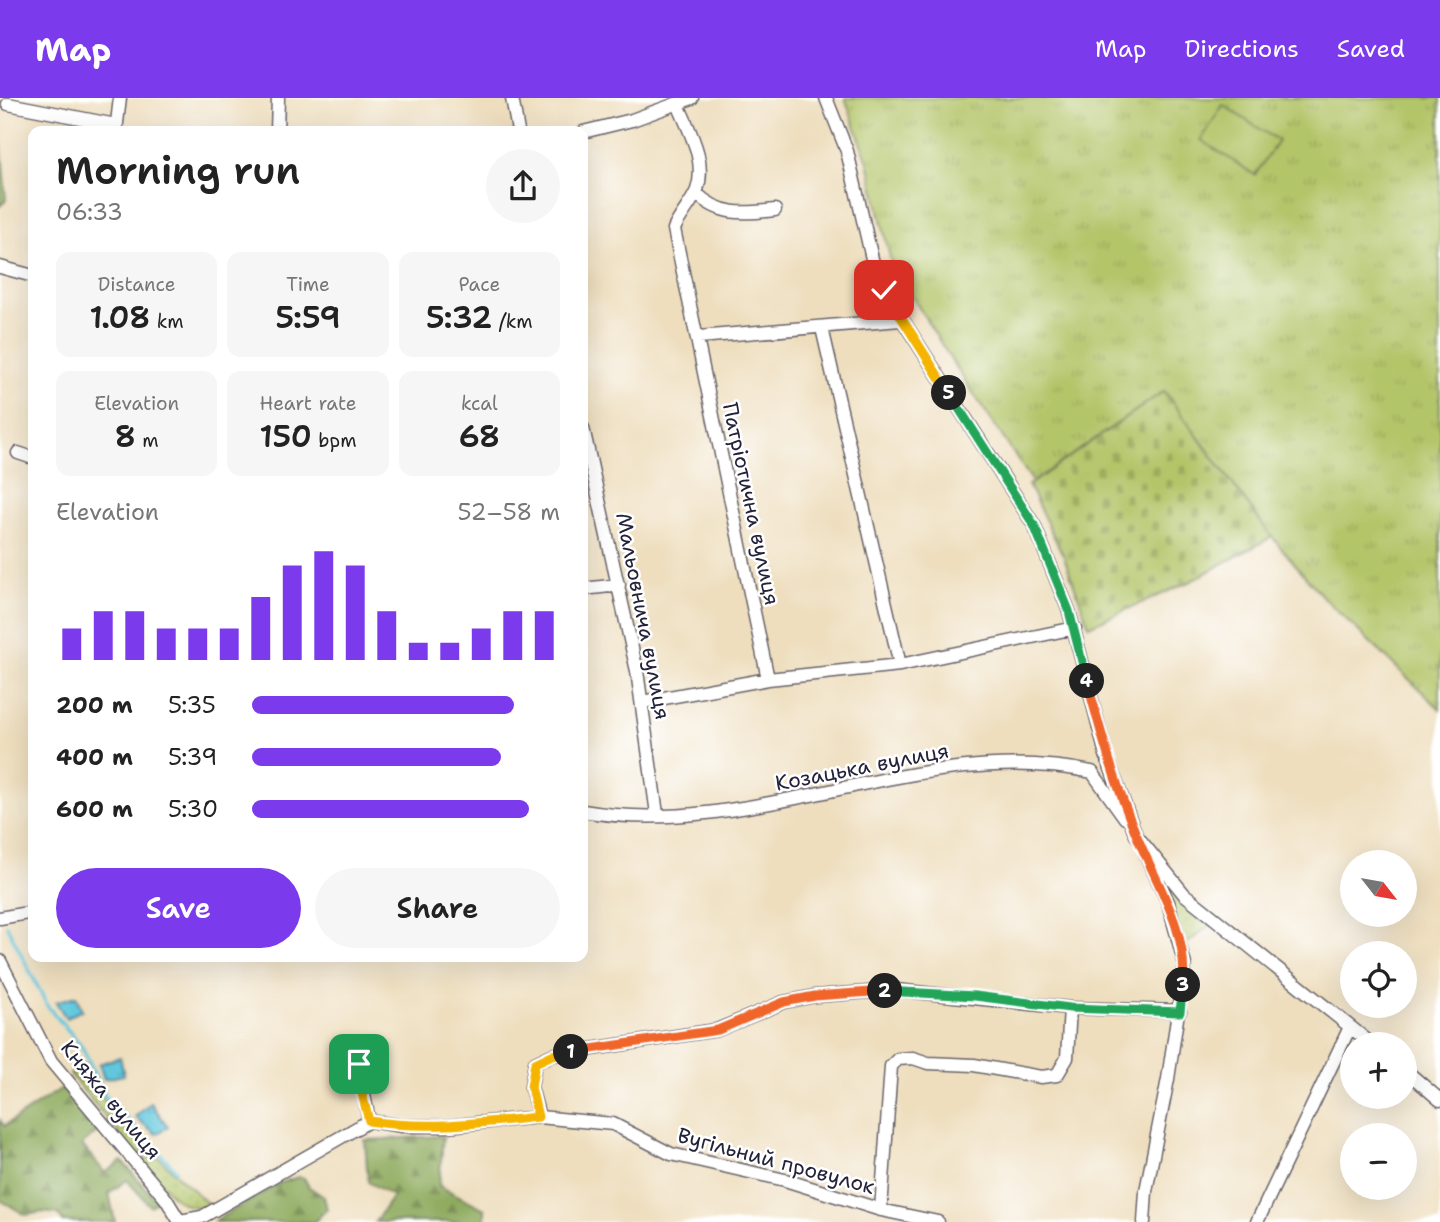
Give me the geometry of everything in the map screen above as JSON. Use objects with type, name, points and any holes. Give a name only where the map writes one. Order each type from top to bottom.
[{"type":"street","points":[[116,126],[120,98]]},
{"type":"street","points":[[277,126],[278,98]]},
{"type":"street","points":[[512,98],[517,126]]},
{"type":"street","points":[[588,131],[692,98]]},
{"type":"street","points":[[826,98],[847,151],[873,262],[900,320],[1034,525],[1075,628],[1107,755],[1136,835],[1168,902],[1185,965],[1180,1012],[1146,1191],[1144,1222]]},
{"type":"street","points":[[8,104],[107,126]]},
{"type":"street","name":"Патріотична вулиця","points":[[678,104],[697,149],[701,172],[696,192],[681,213],[674,229],[699,337],[768,679]]},
{"type":"street","points":[[696,192],[707,204],[728,213],[775,210]]},
{"type":"street","points":[[0,267],[28,275]]},
{"type":"street","points":[[699,337],[900,320]]},
{"type":"street","points":[[822,328],[900,665]]},
{"type":"street","name":"Мальовнича вулиця","points":[[588,450],[642,702],[657,814]]},
{"type":"street","points":[[18,453],[28,456]]},
{"type":"street","points":[[588,588],[619,585]]},
{"type":"street","points":[[642,702],[768,679],[900,665],[1075,628]]},
{"type":"street","points":[[1092,772],[1101,775],[1106,769],[1107,755]]},
{"type":"street","name":"Козацька вулиця","points":[[588,811],[657,814],[740,810],[934,769],[1015,764],[1055,765],[1092,772]]},
{"type":"street","points":[[1092,772],[1136,835],[1184,894],[1356,1032]]},
{"type":"street","points":[[1168,902],[1169,895],[1176,891],[1184,894]]},
{"type":"street","points":[[0,918],[28,913]]},
{"type":"street","name":"Княжа вулиця","points":[[0,961],[51,1061],[166,1199],[180,1222]]},
{"type":"street","points":[[538,1117],[531,1087],[535,1063],[552,1055],[718,1030],[784,1002],[815,996],[896,990],[1070,1008],[1180,1012]]},
{"type":"street","points":[[887,1215],[891,1066],[898,1059],[913,1058],[929,1063],[974,1065],[1041,1077],[1057,1075],[1067,1058],[1070,1008]]},
{"type":"street","points":[[1257,1222],[1350,1027]]},
{"type":"street","points":[[180,1222],[202,1217],[369,1121],[360,1086],[359,1064],[364,1044]]},
{"type":"street","points":[[1417,1080],[1440,1100]]},
{"type":"street","name":"Вугільний провулок","points":[[369,1121],[402,1126],[447,1126],[538,1117],[613,1124],[630,1130],[671,1154],[785,1180],[887,1215],[938,1222]]},
{"type":"green space","points":[[845,98],[1440,98],[1440,709],[1323,597],[1272,537],[1164,391],[1033,482],[953,363],[891,262],[868,162]]},
{"type":"green space","points":[[1223,105],[1278,141],[1255,175],[1201,140]]},
{"type":"green space","points":[[0,129],[6,200],[0,206]]},
{"type":"green space","points":[[1164,391],[1272,537],[1189,582],[1089,626],[1064,557],[1028,485]]},
{"type":"green space","points":[[1176,891],[1217,920],[1182,947],[1169,895]]},
{"type":"green space","points":[[85,1064],[105,1101],[149,1148],[137,1156],[70,1074],[79,1071],[77,1067]]},
{"type":"green space","points":[[62,1088],[98,1131],[82,1145],[105,1173],[122,1161],[157,1201],[150,1206],[127,1180],[109,1193],[115,1222],[63,1222],[59,1214],[43,1212],[26,1215],[0,1200],[0,1120],[4,1126]]},
{"type":"green space","points":[[443,1136],[439,1186],[485,1209],[485,1222],[375,1222],[393,1196],[368,1182],[365,1140]]},
{"type":"green space","points":[[154,1153],[210,1206],[188,1205],[171,1195],[143,1160]]},
{"type":"green space","points":[[298,1177],[304,1178],[309,1187],[324,1197],[327,1209],[314,1222],[213,1222],[280,1183]]},
{"type":"water","points":[[76,996],[82,1010],[66,1018],[56,1002]]},
{"type":"water","points":[[120,1057],[124,1075],[104,1079],[99,1064]]},
{"type":"water","points":[[151,1103],[168,1127],[156,1134],[135,1117]]},
{"type":"waterway","points":[[7,926],[48,1007],[81,1045],[108,1100],[176,1170]]},
{"type":"route","points":[[359,1064],[360,1086],[369,1121],[402,1126],[447,1126],[538,1117],[531,1087],[535,1063],[552,1055],[680,1033],[718,1030],[784,1002],[815,996],[896,990],[975,996],[1070,1008],[1180,1012],[1185,965],[1182,947],[1168,902],[1136,835],[1107,755],[1075,628],[1034,525],[900,320],[884,290]]}]
